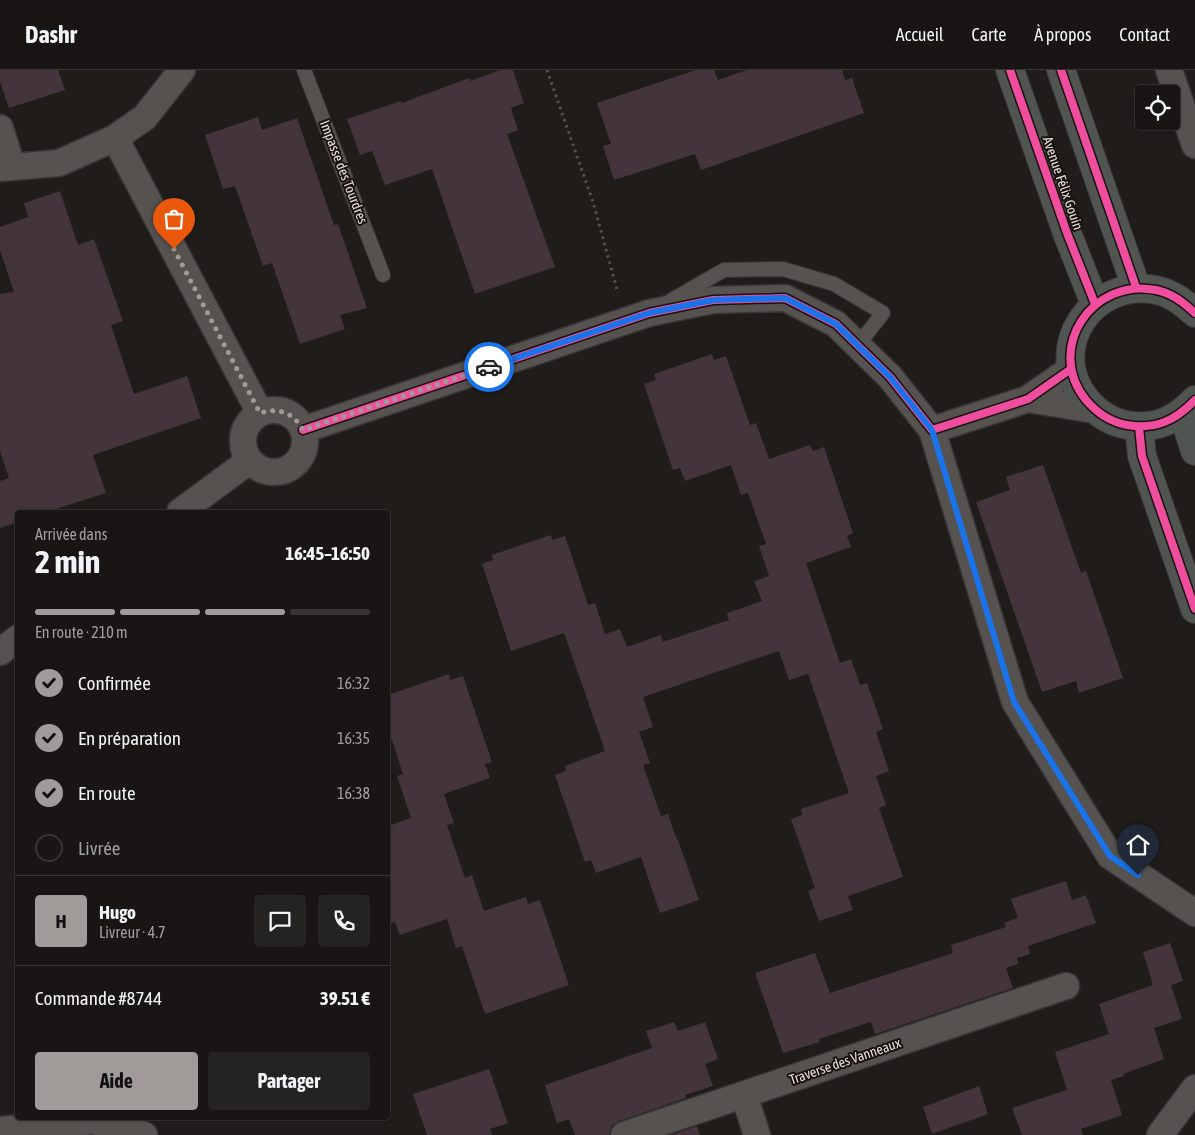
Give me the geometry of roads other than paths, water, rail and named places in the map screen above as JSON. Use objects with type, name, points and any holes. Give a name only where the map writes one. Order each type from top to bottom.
[{"type":"main road","name":"Avenue Félix Gouin","points":[[1010,70],[1067,233],[1095,304]]},
{"type":"main road","points":[[1061,70],[1136,287]]},
{"type":"main road","points":[[1195,313],[1178,299],[1158,290],[1136,287],[1114,292],[1095,304],[1080,322],[1072,345],[1071,369],[1080,392],[1095,410],[1116,422],[1139,427],[1163,423],[1189,406],[1195,452]]},
{"type":"main road","points":[[1139,427],[1142,456],[1195,609]]},
{"type":"street","points":[[0,128],[6,168],[59,163],[115,138],[145,117],[182,70]]},
{"type":"street","points":[[1169,70],[1195,145]]},
{"type":"street","points":[[115,138],[260,413]]},
{"type":"street","points":[[303,430],[637,317],[713,300],[785,298],[836,324],[890,377],[932,430],[1014,702],[1110,856],[1195,913]]},
{"type":"street","points":[[932,430],[1028,399],[1071,369]]},
{"type":"street","points":[[1028,399],[1095,410]]},
{"type":"street","points":[[281,410],[291,414],[303,430],[306,439],[301,458],[287,470],[279,472],[262,471],[249,461],[244,453],[243,434],[252,418],[260,413],[281,410]]},
{"type":"street","points":[[183,510],[249,461]]},
{"type":"street","points":[[0,652],[15,640]]},
{"type":"street","name":"Traverse des Vanneaux","points":[[624,1135],[1066,986]]},
{"type":"street","points":[[1160,1135],[1195,1088]]},
{"type":"street","points":[[744,1094],[758,1135]]},
{"type":"street","points":[[0,1130],[93,1121],[144,1135]]},
{"type":"lane","name":"Impasse des Tourdres","points":[[304,70],[383,275]]},
{"type":"lane","points":[[637,317],[724,270],[783,269],[834,284],[883,313],[858,346]]}]
